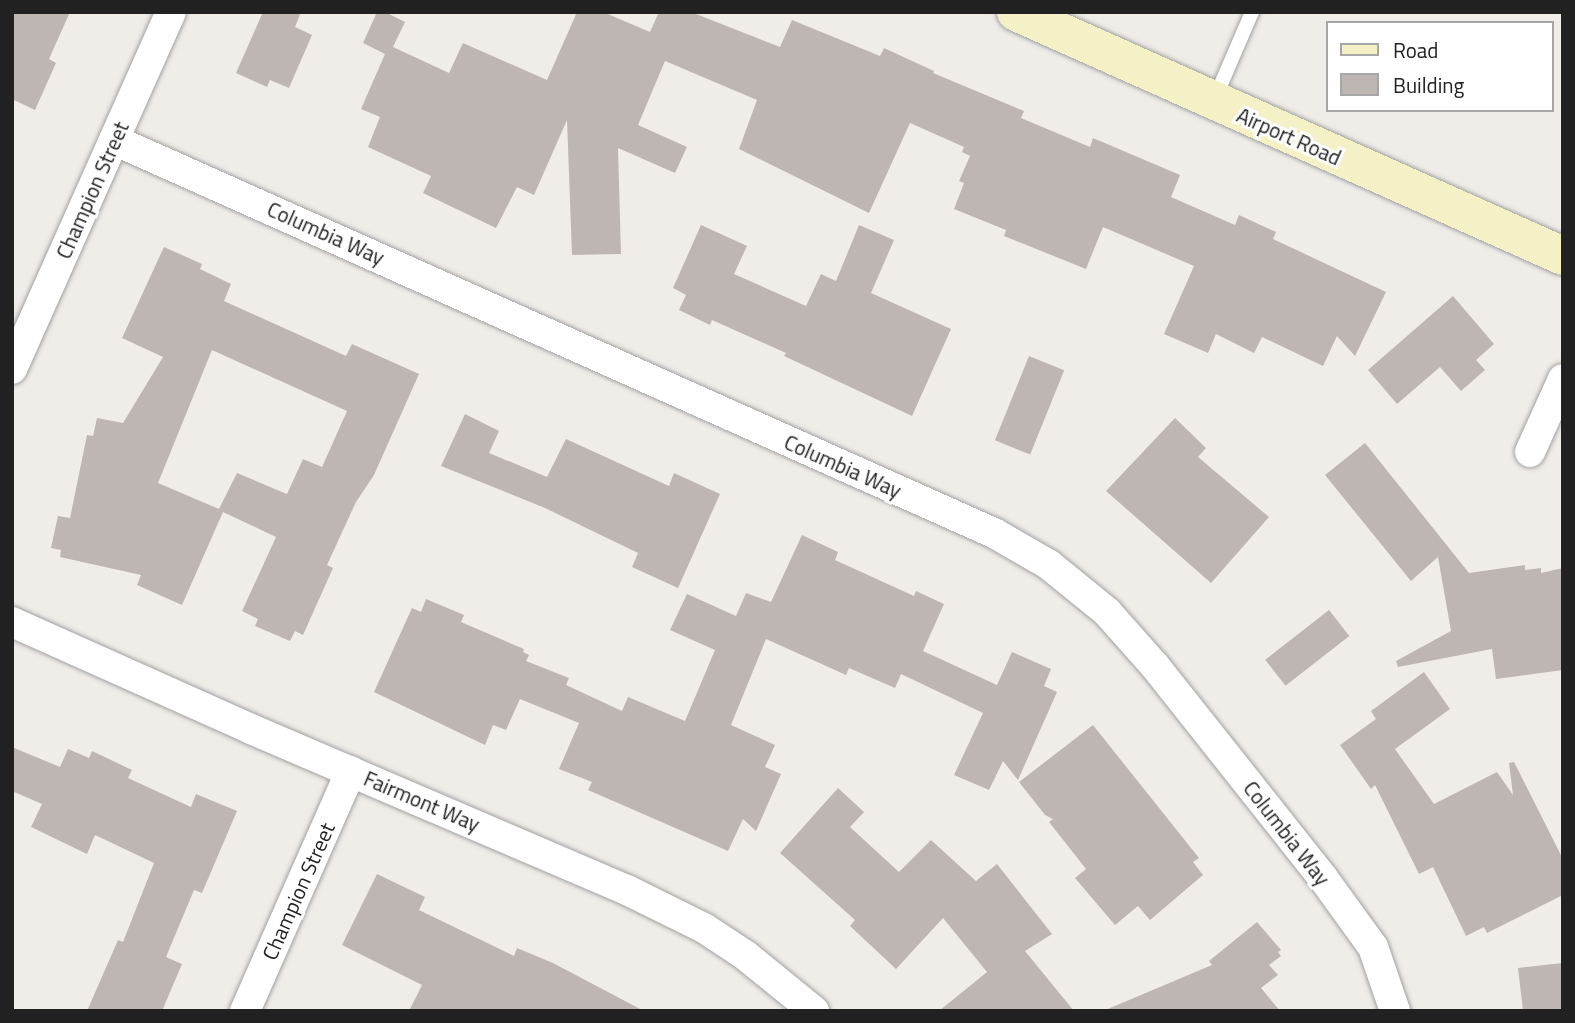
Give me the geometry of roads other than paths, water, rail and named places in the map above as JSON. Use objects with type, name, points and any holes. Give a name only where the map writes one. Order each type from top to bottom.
[{"type":"street","name":"Champion Street","points":[[12,369],[171,12]]},
{"type":"street","name":"Airport Road","points":[[1016,12],[1212,102],[1563,256]]},
{"type":"street","name":"Columbia Way","points":[[114,140],[994,533],[1048,564],[1107,612],[1155,666],[1323,878],[1373,947],[1395,1011]]},
{"type":"street","points":[[1530,452],[1563,379]]},
{"type":"street","name":"Fairmont Way","points":[[12,622],[627,890],[704,928],[745,955],[814,1011]]},
{"type":"street","name":"Champion Street","points":[[245,1011],[351,771]]},
{"type":"lane","points":[[1212,102],[1252,12]]}]
